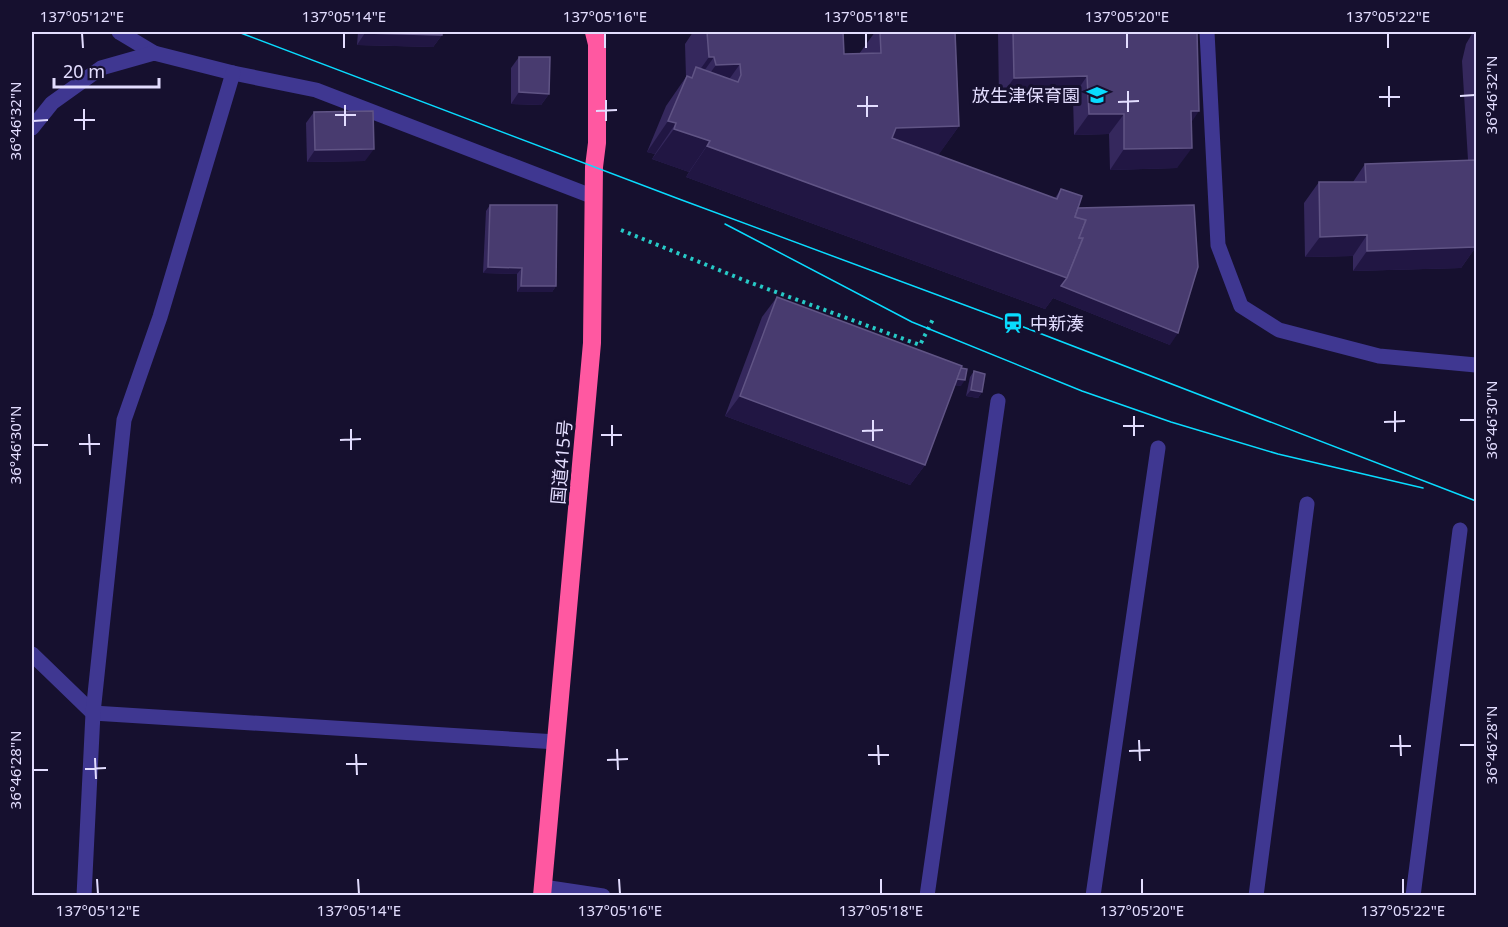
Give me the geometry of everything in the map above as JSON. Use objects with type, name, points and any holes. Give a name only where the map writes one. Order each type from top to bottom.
[{"type":"highway","name":"国道415号","points":[[542,891],[592,343],[594,167],[597,143],[597,44],[594,32]]},
{"type":"street","points":[[119,32],[154,53],[233,73],[316,90],[594,197]]},
{"type":"street","points":[[1207,32],[1218,245],[1241,306],[1279,330],[1379,356],[1476,365]]},
{"type":"street","points":[[32,128],[52,103],[101,68],[154,53]]},
{"type":"street","points":[[84,896],[93,713],[124,420],[160,317],[233,73]]},
{"type":"street","points":[[927,896],[998,402]]},
{"type":"street","points":[[1094,896],[1158,448]]},
{"type":"street","points":[[1256,896],[1307,504]]},
{"type":"street","points":[[1413,896],[1460,530]]},
{"type":"street","points":[[32,654],[93,713],[556,742]]},
{"type":"street","points":[[542,891],[603,896]]},
{"type":"path","points":[[621,231],[746,281],[920,345],[934,317]]},
{"type":"building","points":[[442,32],[442,35],[365,33]]},
{"type":"building","points":[[707,32],[843,32],[844,54],[881,53],[880,32],[955,32],[959,126],[896,128],[892,138],[1057,199],[1061,189],[1082,196],[1075,217],[1086,220],[1079,238],[1083,238],[1067,278],[707,146],[710,141],[674,129],[676,123],[668,121],[687,76],[692,78],[696,67],[738,82],[741,75],[740,64],[716,65],[714,57],[709,57]]},
{"type":"building","points":[[1013,32],[1197,32],[1199,111],[1191,111],[1192,148],[1124,149],[1124,114],[1089,114],[1087,76],[1014,78]]},
{"type":"building","points":[[519,57],[550,57],[549,94],[519,92]]},
{"type":"building","points":[[373,111],[374,149],[315,150],[314,112]]},
{"type":"building","points":[[1476,160],[1475,247],[1367,251],[1367,235],[1320,237],[1319,182],[1366,182],[1365,164]]},
{"type":"building","points":[[490,205],[557,205],[556,286],[521,286],[522,268],[488,267]]},
{"type":"building","points":[[1194,205],[1198,267],[1178,333],[1061,286],[1067,278],[1083,238],[1079,238],[1086,220],[1075,217],[1078,208]]},
{"type":"building","points":[[777,297],[962,366],[925,465],[740,396]]},
{"type":"building","points":[[961,368],[967,369],[965,380],[957,379]]},
{"type":"building","points":[[974,371],[985,374],[982,392],[971,390]]},
{"type":"tram line","points":[[238,32],[1013,323],[1476,501]]},
{"type":"tram line","points":[[725,224],[912,322],[1082,391],[1171,422],[1278,454],[1423,488]]},
{"type":"place","name":"放生津保育園","points":[[1097,95]]},
{"type":"place","name":"中新湊","points":[[1013,323]]}]
